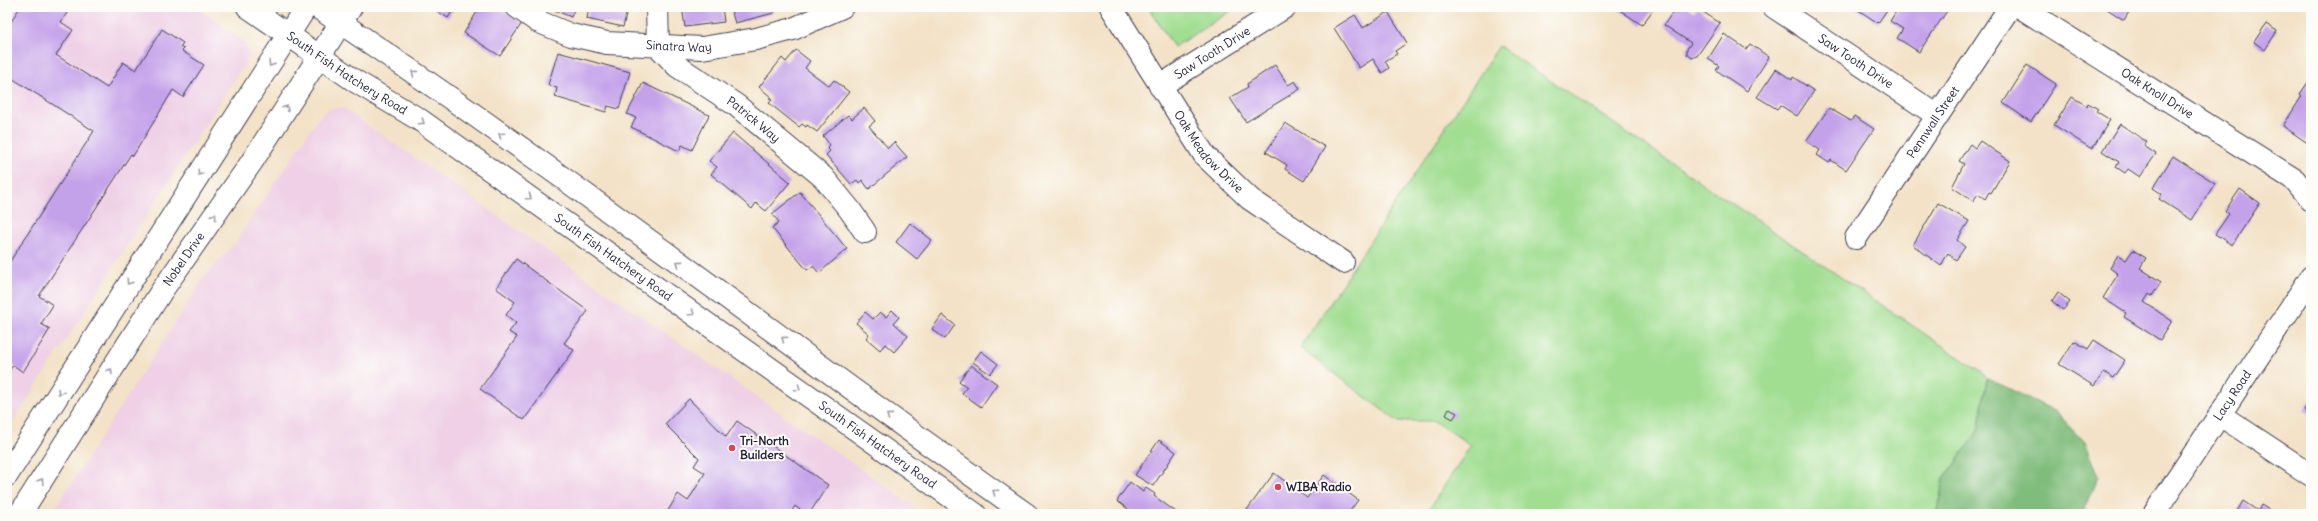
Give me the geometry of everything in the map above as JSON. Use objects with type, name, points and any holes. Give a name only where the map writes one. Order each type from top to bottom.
[{"type":"street","name":"South Fish Hatchery Road","points":[[248,7],[355,81],[420,120],[975,514]]},
{"type":"street","points":[[7,475],[306,7]]},
{"type":"street","points":[[318,7],[346,15],[533,157],[1026,514]]},
{"type":"street","name":"Sinatra Way","points":[[516,7],[537,21],[571,35],[607,43],[702,48],[756,39],[792,29],[842,7]]},
{"type":"street","points":[[658,7],[658,46]]},
{"type":"street","name":"Oak Meadow Drive","points":[[1111,7],[1205,156],[1244,194],[1342,262]]},
{"type":"street","name":"Saw Tooth Drive","points":[[1160,86],[1285,7]]},
{"type":"street","name":"Saw Tooth Drive","points":[[1774,7],[1938,116]]},
{"type":"street","name":"Pennwall Street","points":[[1856,238],[2010,7]]},
{"type":"street","name":"Oak Knoll Drive","points":[[2020,7],[2303,181],[2311,200]]},
{"type":"street","name":"Nobel Drive","points":[[20,514],[161,292],[251,163],[346,15]]},
{"type":"street","name":"Patrick Way","points":[[658,46],[677,66],[736,105],[823,177],[866,232]]},
{"type":"street","name":"Lacy Road","points":[[2154,514],[2311,277]]},
{"type":"street","points":[[2220,415],[2311,475]]},
{"type":"shaded area","points":[[7,7],[196,7],[245,43],[249,57],[7,431]]},
{"type":"shaded area","points":[[343,108],[925,514],[51,514],[204,278],[235,243],[317,120],[328,109]]},
{"type":"green space","points":[[1148,7],[1237,7],[1174,47]]},
{"type":"green space","points":[[1499,46],[1981,372],[1987,378],[1978,431],[1944,479],[1936,514],[1426,514],[1471,445],[1434,421],[1397,421],[1300,348]]},
{"type":"green space","points":[[1987,378],[2055,411],[2085,442],[2099,476],[2083,514],[1936,514],[1944,479],[1978,431]]},
{"type":"building","points":[[20,7],[71,7],[61,22],[73,30],[56,55],[107,88],[123,62],[136,70],[162,29],[183,43],[180,47],[184,49],[182,51],[204,65],[183,97],[173,90],[133,156],[131,154],[39,296],[53,305],[41,324],[50,329],[23,372],[13,365],[7,374],[7,266],[94,131],[7,75],[7,28]]},
{"type":"building","points":[[431,7],[455,7],[448,18]]},
{"type":"building","points":[[480,7],[497,7],[522,23],[500,56],[464,33]]},
{"type":"building","points":[[547,7],[575,7],[571,17]]},
{"type":"building","points":[[589,7],[628,7],[623,27],[587,19]]},
{"type":"building","points":[[682,7],[722,7],[724,22],[685,27]]},
{"type":"building","points":[[730,7],[773,7],[774,13],[735,23]]},
{"type":"building","points":[[1615,7],[1655,7],[1642,25]]},
{"type":"building","points":[[1676,7],[1687,7],[1695,12],[1697,8],[1720,23],[1697,56],[1692,58],[1687,54],[1687,49],[1691,43],[1664,25]]},
{"type":"building","points":[[1854,7],[1889,7],[1878,23]]},
{"type":"building","points":[[1899,7],[1941,7],[1947,11],[1919,52],[1897,38],[1903,29],[1890,21]]},
{"type":"building","points":[[2104,7],[2132,7],[2124,20]]},
{"type":"building","points":[[1388,12],[1407,43],[1395,51],[1397,54],[1385,61],[1389,68],[1382,73],[1373,59],[1359,68],[1334,28],[1355,15],[1363,28]]},
{"type":"building","points":[[2266,24],[2277,31],[2265,50],[2254,42]]},
{"type":"building","points":[[1724,34],[1746,49],[1750,44],[1769,57],[1747,91],[1716,70],[1719,66],[1708,59]]},
{"type":"building","points":[[796,50],[810,61],[805,68],[829,86],[834,80],[849,92],[817,132],[807,125],[806,127],[802,124],[799,127],[769,103],[772,100],[769,98],[771,97],[759,87],[782,58],[786,62]]},
{"type":"building","points":[[558,52],[630,72],[619,109],[608,106],[606,112],[555,97],[557,88],[548,85]]},
{"type":"building","points":[[1275,65],[1288,85],[1295,81],[1300,89],[1246,122],[1230,98],[1248,87],[1247,84]]},
{"type":"building","points":[[2027,65],[2056,84],[2031,122],[2003,103]]},
{"type":"building","points":[[1776,69],[1792,80],[1793,77],[1814,91],[1797,116],[1780,105],[1777,109],[1757,97]]},
{"type":"building","points":[[2311,78],[2311,134],[2306,142],[2283,126],[2302,96],[2300,94]]},
{"type":"building","points":[[643,83],[709,115],[692,150],[682,145],[679,151],[631,127],[636,118],[627,114]]},
{"type":"building","points":[[2072,97],[2087,106],[2088,103],[2098,109],[2096,111],[2110,120],[2092,149],[2054,125]]},
{"type":"building","points":[[864,108],[875,121],[869,126],[888,148],[894,142],[907,157],[869,189],[862,180],[859,183],[857,180],[851,184],[826,155],[830,151],[827,148],[830,145],[823,136],[848,115],[852,119]]},
{"type":"building","points":[[1829,108],[1851,121],[1854,116],[1874,129],[1846,170],[1831,160],[1829,163],[1817,155],[1820,150],[1806,141]]},
{"type":"building","points":[[1285,123],[1325,147],[1304,181],[1285,169],[1287,165],[1266,152]]},
{"type":"building","points":[[2120,124],[2147,142],[2144,146],[2156,154],[2140,177],[2128,169],[2125,173],[2116,167],[2119,162],[2102,151]]},
{"type":"building","points":[[733,133],[790,182],[766,211],[756,203],[752,209],[711,174],[717,167],[709,161]]},
{"type":"building","points":[[1980,141],[2010,161],[1991,193],[1989,192],[1985,199],[1978,194],[1973,201],[1952,187],[1964,164],[1959,161],[1970,144],[1975,148]]},
{"type":"building","points":[[2173,156],[2215,183],[2192,220],[2159,199],[2162,194],[2153,188]]},
{"type":"building","points":[[2240,189],[2260,203],[2232,245],[2215,234],[2229,214],[2225,211]]},
{"type":"building","points":[[800,192],[847,249],[819,273],[813,266],[807,270],[772,228],[779,222],[772,214]]},
{"type":"building","points":[[1938,203],[1969,221],[1957,240],[1965,247],[1956,260],[1948,253],[1941,266],[1913,245]]},
{"type":"building","points":[[910,223],[932,240],[917,259],[896,242]]},
{"type":"building","points":[[2133,250],[2146,258],[2140,268],[2161,282],[2152,296],[2149,294],[2144,302],[2172,321],[2160,340],[2124,317],[2126,313],[2103,298],[2118,274],[2110,268],[2118,255],[2126,260]]},
{"type":"building","points":[[516,259],[588,311],[564,343],[574,350],[524,420],[480,389],[517,337],[509,332],[516,323],[506,315],[515,302],[496,288]]},
{"type":"building","points":[[2058,292],[2070,302],[2063,310],[2052,301]]},
{"type":"building","points":[[892,310],[899,317],[894,323],[908,336],[894,352],[885,344],[880,350],[866,338],[869,334],[856,323],[865,312],[873,319],[880,312],[886,317]]},
{"type":"building","points":[[942,315],[955,325],[945,339],[932,329]]},
{"type":"building","points":[[2094,340],[2125,360],[2113,378],[2104,372],[2094,386],[2059,364],[2074,341],[2088,349]]},
{"type":"building","points":[[981,351],[998,364],[990,374],[973,362]]},
{"type":"building","points":[[971,365],[997,384],[981,407],[962,393],[967,387],[959,381]]},
{"type":"building","name":"Tri-North Builders","points":[[689,399],[726,437],[737,421],[828,485],[809,514],[805,514],[795,506],[790,514],[666,514],[678,494],[688,501],[705,473],[694,466],[699,458],[665,424]]},
{"type":"building","points":[[2311,399],[2311,415],[2304,410]]},
{"type":"building","points":[[1449,409],[1457,413],[1453,419],[1446,415]]},
{"type":"building","points":[[1159,440],[1176,452],[1153,486],[1135,475]]},
{"type":"building","name":"WIBA Radio","points":[[1274,473],[1307,498],[1324,475],[1358,500],[1348,514],[1244,514]]},
{"type":"building","points":[[1130,482],[1143,492],[1146,488],[1155,494],[1154,496],[1176,512],[1175,514],[1135,514],[1117,501]]},
{"type":"building","points":[[2243,501],[2258,511],[2261,505],[2276,514],[2235,514]]},
{"type":"place","name":"Tri-North Builders","points":[[732,448]]},
{"type":"place","name":"WIBA Radio","points":[[1278,487]]}]
